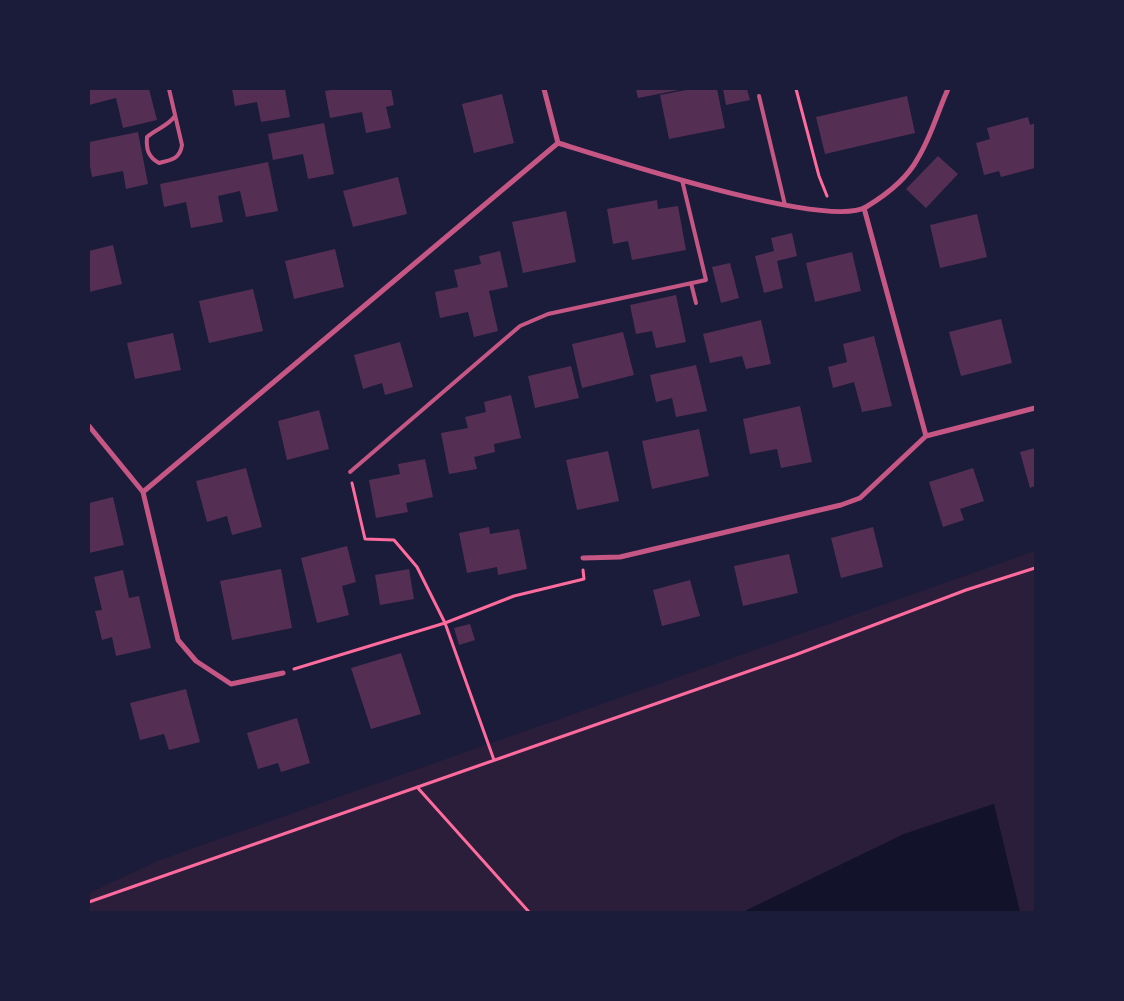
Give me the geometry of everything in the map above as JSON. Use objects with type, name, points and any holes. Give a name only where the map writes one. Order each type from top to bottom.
[{"type":"street","points":[[544,89],[558,143]]},
{"type":"street","points":[[558,143],[682,180],[785,205],[832,212],[864,208],[895,187],[908,174],[918,158],[948,89]]},
{"type":"street","points":[[142,492],[558,143]]},
{"type":"street","points":[[864,208],[926,436]]},
{"type":"street","points":[[583,558],[620,557],[841,505],[860,498],[926,436],[1035,408]]},
{"type":"street","points":[[89,426],[142,492],[178,640],[196,661],[231,684],[283,673]]},
{"type":"lane","points":[[169,89],[182,145],[181,153],[176,159],[159,163],[152,158],[148,150],[148,137],[156,129],[171,121],[174,116]]},
{"type":"lane","points":[[759,96],[785,205]]},
{"type":"lane","points":[[350,472],[520,326],[548,314],[706,280],[682,180]]},
{"type":"lane","points":[[692,283],[696,303]]},
{"type":"path","points":[[796,89],[832,212]]},
{"type":"path","points":[[350,472],[365,539],[394,540],[417,567],[446,623],[494,760]]},
{"type":"path","points":[[283,673],[446,623],[514,596],[584,579],[583,558]]},
{"type":"path","points":[[89,902],[795,656],[966,590],[1035,568]]},
{"type":"path","points":[[417,787],[529,912]]},
{"type":"shaded area","points":[[1035,551],[1035,912],[1020,912],[993,804],[904,834],[743,912],[89,912],[89,893],[160,860]]},
{"type":"shaded area","points":[[994,804],[1020,912],[743,912],[904,834]]},
{"type":"building","points":[[89,89],[149,89],[157,120],[123,128],[116,98],[89,105]]},
{"type":"building","points":[[232,89],[285,89],[290,117],[261,122],[257,102],[235,106]]},
{"type":"building","points":[[336,89],[391,89],[394,105],[386,107],[391,128],[366,133],[362,112],[330,118],[325,91]]},
{"type":"building","points":[[636,89],[679,89],[679,90],[638,98]]},
{"type":"building","points":[[691,89],[717,89],[725,128],[669,139],[660,95]]},
{"type":"building","points":[[723,89],[747,89],[750,100],[726,105]]},
{"type":"building","points":[[502,94],[514,143],[474,153],[462,104]]},
{"type":"building","points":[[907,96],[915,133],[825,154],[816,117]]},
{"type":"building","points":[[1028,117],[1030,125],[1035,123],[1035,168],[1001,177],[999,171],[984,175],[976,143],[990,139],[987,128]]},
{"type":"building","points":[[324,123],[334,174],[308,179],[303,154],[273,160],[268,134]]},
{"type":"building","points":[[138,132],[148,184],[126,189],[123,171],[92,177],[89,161],[89,142]]},
{"type":"building","points":[[938,156],[958,174],[926,208],[906,189]]},
{"type":"building","points":[[268,162],[278,211],[246,217],[240,191],[218,196],[223,222],[191,228],[186,202],[164,207],[160,184]]},
{"type":"building","points":[[398,177],[407,214],[353,227],[343,191]]},
{"type":"building","points":[[657,200],[658,209],[678,206],[686,250],[632,260],[628,241],[613,244],[607,209]]},
{"type":"building","points":[[566,211],[576,262],[523,273],[512,222]]},
{"type":"building","points":[[977,214],[987,257],[940,268],[930,225]]},
{"type":"building","points":[[792,233],[797,256],[777,261],[783,288],[764,293],[755,256],[774,251],[771,238]]},
{"type":"building","points":[[113,245],[122,284],[89,292],[89,251]]},
{"type":"building","points":[[335,249],[344,287],[294,299],[285,261]]},
{"type":"building","points":[[500,251],[508,287],[489,291],[498,331],[474,337],[468,312],[440,318],[435,292],[458,287],[454,270],[481,264],[479,256]]},
{"type":"building","points":[[852,252],[861,291],[815,302],[806,263]]},
{"type":"building","points":[[730,263],[739,298],[721,303],[712,267]]},
{"type":"building","points":[[253,289],[263,331],[209,343],[199,301]]},
{"type":"building","points":[[676,295],[686,342],[656,348],[652,331],[636,334],[630,305]]},
{"type":"building","points":[[1001,319],[1012,363],[961,376],[949,332]]},
{"type":"building","points":[[761,320],[771,364],[746,369],[742,356],[710,363],[703,334]]},
{"type":"building","points":[[623,332],[634,375],[582,388],[572,344]]},
{"type":"building","points":[[173,333],[181,370],[135,379],[127,343]]},
{"type":"building","points":[[874,336],[892,406],[862,412],[854,382],[833,388],[828,367],[847,362],[843,344]]},
{"type":"building","points":[[400,342],[413,387],[385,395],[382,383],[363,389],[354,355]]},
{"type":"building","points":[[696,365],[707,411],[676,417],[672,398],[656,402],[650,375]]},
{"type":"building","points":[[571,366],[579,398],[535,408],[528,376]]},
{"type":"building","points":[[511,395],[521,438],[494,444],[495,452],[474,457],[477,469],[449,474],[441,433],[468,428],[465,417],[486,412],[484,402]]},
{"type":"building","points":[[800,406],[812,462],[781,468],[777,449],[750,454],[743,419]]},
{"type":"building","points":[[319,410],[329,449],[287,460],[278,421]]},
{"type":"building","points":[[699,429],[709,476],[652,489],[642,441]]},
{"type":"building","points":[[1035,448],[1035,486],[1030,488],[1020,452]]},
{"type":"building","points":[[608,451],[619,501],[577,510],[566,460]]},
{"type":"building","points":[[425,459],[433,497],[406,503],[408,512],[376,518],[369,480],[400,474],[398,464]]},
{"type":"building","points":[[246,468],[262,527],[232,535],[227,516],[207,522],[196,481]]},
{"type":"building","points":[[973,468],[984,501],[960,509],[964,520],[943,527],[929,482]]},
{"type":"building","points":[[113,497],[124,545],[89,553],[89,503]]},
{"type":"building","points":[[489,527],[490,534],[519,529],[527,569],[498,575],[497,567],[467,573],[459,533]]},
{"type":"building","points":[[873,527],[883,567],[841,578],[831,538]]},
{"type":"building","points":[[347,546],[356,582],[342,586],[349,615],[317,623],[301,558]]},
{"type":"building","points":[[789,554],[798,593],[743,606],[734,566]]},
{"type":"building","points":[[281,569],[292,628],[232,640],[220,581]]},
{"type":"building","points":[[409,569],[414,599],[380,605],[375,575]]},
{"type":"building","points":[[123,570],[129,598],[139,596],[151,648],[116,656],[112,637],[102,640],[95,611],[102,610],[94,577]]},
{"type":"building","points":[[690,580],[700,616],[662,626],[653,590]]},
{"type":"building","points":[[470,624],[475,640],[459,645],[454,628]]},
{"type":"building","points":[[401,653],[421,714],[371,729],[351,668]]},
{"type":"building","points":[[186,689],[200,742],[169,750],[164,734],[140,740],[130,703]]},
{"type":"building","points":[[297,718],[310,763],[281,772],[278,763],[258,769],[247,733]]}]
